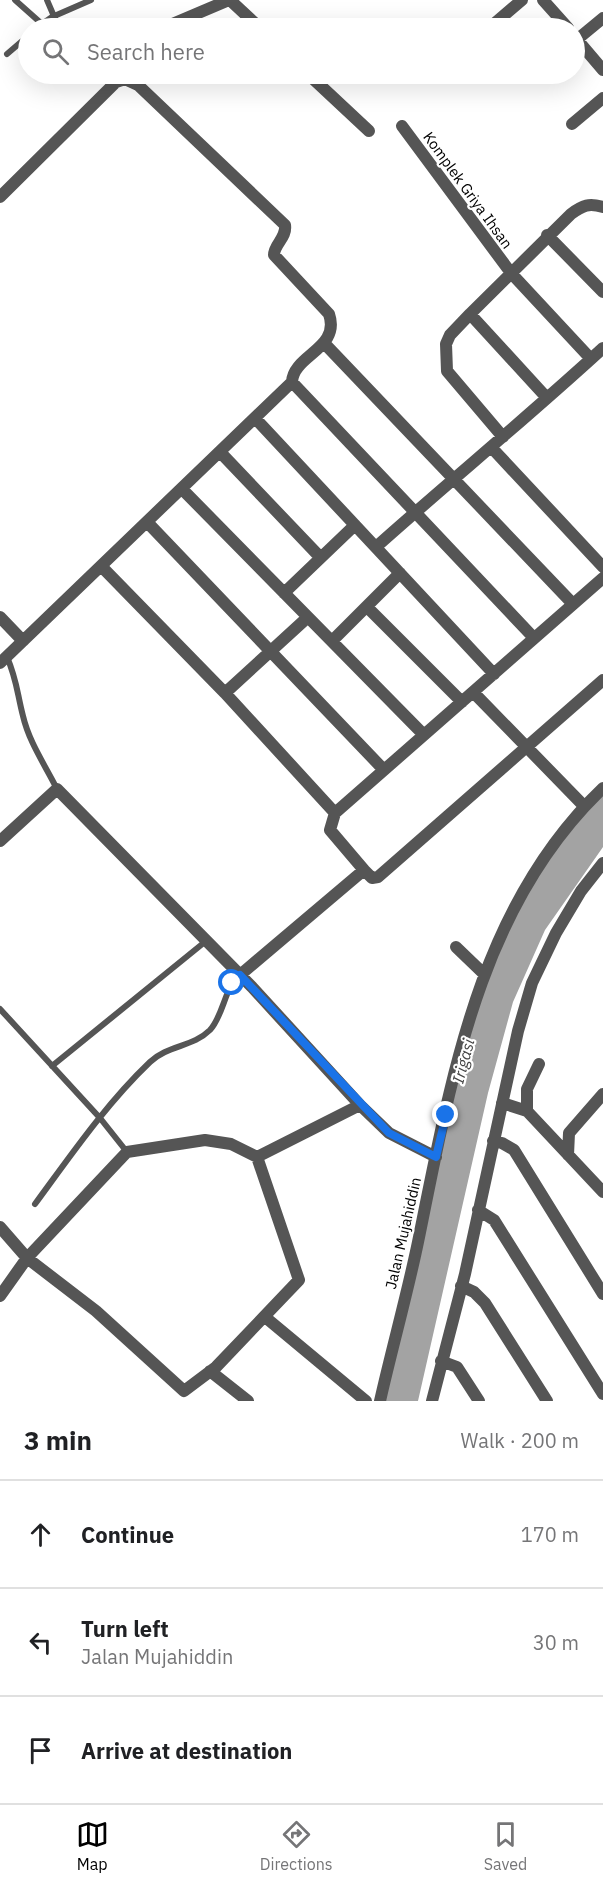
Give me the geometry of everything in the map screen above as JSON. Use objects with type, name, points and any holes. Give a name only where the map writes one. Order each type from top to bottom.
[{"type":"street","points":[[187,18],[230,0],[249,18]]},
{"type":"street","points":[[501,18],[522,0]]},
{"type":"street","points":[[543,0],[559,18]]},
{"type":"street","points":[[585,32],[603,18]]},
{"type":"street","points":[[585,49],[603,70]]},
{"type":"street","points":[[0,197],[114,84]]},
{"type":"street","points":[[3,660],[292,382],[295,372],[324,343],[331,331],[329,314],[274,255],[285,233],[281,219],[136,84]]},
{"type":"street","points":[[319,84],[369,131]]},
{"type":"street","points":[[572,124],[603,98]]},
{"type":"street","name":"Komplek Griya Ihsan","points":[[402,126],[510,273],[591,359]]},
{"type":"street","points":[[503,437],[447,371],[445,356],[450,335],[548,235],[582,206],[601,203]]},
{"type":"street","points":[[548,235],[603,292]]},
{"type":"street","points":[[470,314],[547,398]]},
{"type":"street","points":[[324,343],[573,604]]},
{"type":"street","points":[[376,548],[603,348]]},
{"type":"street","points":[[292,382],[534,639]]},
{"type":"street","points":[[255,418],[494,674]]},
{"type":"street","points":[[491,447],[603,567]]},
{"type":"street","points":[[220,452],[320,557]]},
{"type":"street","points":[[182,489],[424,735]]},
{"type":"street","points":[[147,522],[384,770]]},
{"type":"street","points":[[285,593],[355,525]]},
{"type":"street","points":[[101,566],[225,693],[335,813]]},
{"type":"street","points":[[332,641],[400,573]]},
{"type":"street","points":[[603,578],[335,813],[330,830],[372,878],[378,877],[603,680]]},
{"type":"street","points":[[367,608],[462,702]]},
{"type":"street","points":[[0,617],[23,641]]},
{"type":"street","points":[[225,693],[308,617]]},
{"type":"street","points":[[473,692],[525,748],[584,806]]},
{"type":"street","name":"Jalan Mujahiddin","points":[[381,1401],[462,1043],[483,973],[524,888],[584,806],[603,788]]},
{"type":"street","points":[[0,841],[57,789],[240,975],[360,1105],[389,1133],[436,1157]]},
{"type":"street","points":[[432,1401],[461,1286],[518,1031],[540,964],[568,913],[603,863]]},
{"type":"street","points":[[240,975],[364,870]]},
{"type":"street","points":[[456,947],[483,973]]},
{"type":"street","points":[[527,1111],[527,1089],[539,1064]]},
{"type":"street","points":[[568,1155],[570,1133],[603,1094]]},
{"type":"street","points":[[502,1102],[527,1111],[603,1192]]},
{"type":"street","points":[[257,1157],[360,1105]]},
{"type":"street","points":[[0,1227],[27,1258],[96,1311],[182,1396],[265,1317],[299,1280],[257,1157],[231,1144],[205,1140],[127,1152],[27,1258],[0,1296]]},
{"type":"street","points":[[493,1141],[510,1146],[519,1158],[603,1294]]},
{"type":"street","points":[[478,1209],[494,1220],[603,1394]]},
{"type":"street","points":[[461,1286],[474,1292],[485,1304],[547,1401]]},
{"type":"street","points":[[265,1317],[366,1401]]},
{"type":"street","points":[[441,1361],[457,1367],[479,1401]]},
{"type":"street","points":[[210,1371],[248,1401]]},
{"type":"lane","points":[[15,0],[32,18]]},
{"type":"lane","points":[[47,0],[52,17],[91,0]]},
{"type":"lane","points":[[7,54],[18,45]]},
{"type":"lane","points":[[3,660],[17,682],[23,716],[32,742],[57,789]]},
{"type":"lane","points":[[52,1066],[206,940]]},
{"type":"lane","points":[[35,1204],[100,1118],[151,1061],[165,1051],[197,1040],[212,1028],[232,983],[240,975]]},
{"type":"lane","points":[[0,1009],[100,1118],[127,1152]]},
{"type":"water","name":"Irigasi","points":[[603,794],[603,847],[545,930],[513,1002],[488,1093],[418,1401],[383,1401],[462,1050],[509,920],[562,839]]},
{"type":"route","points":[[232,983],[240,975],[360,1105],[389,1133],[436,1157],[446,1115]]}]
